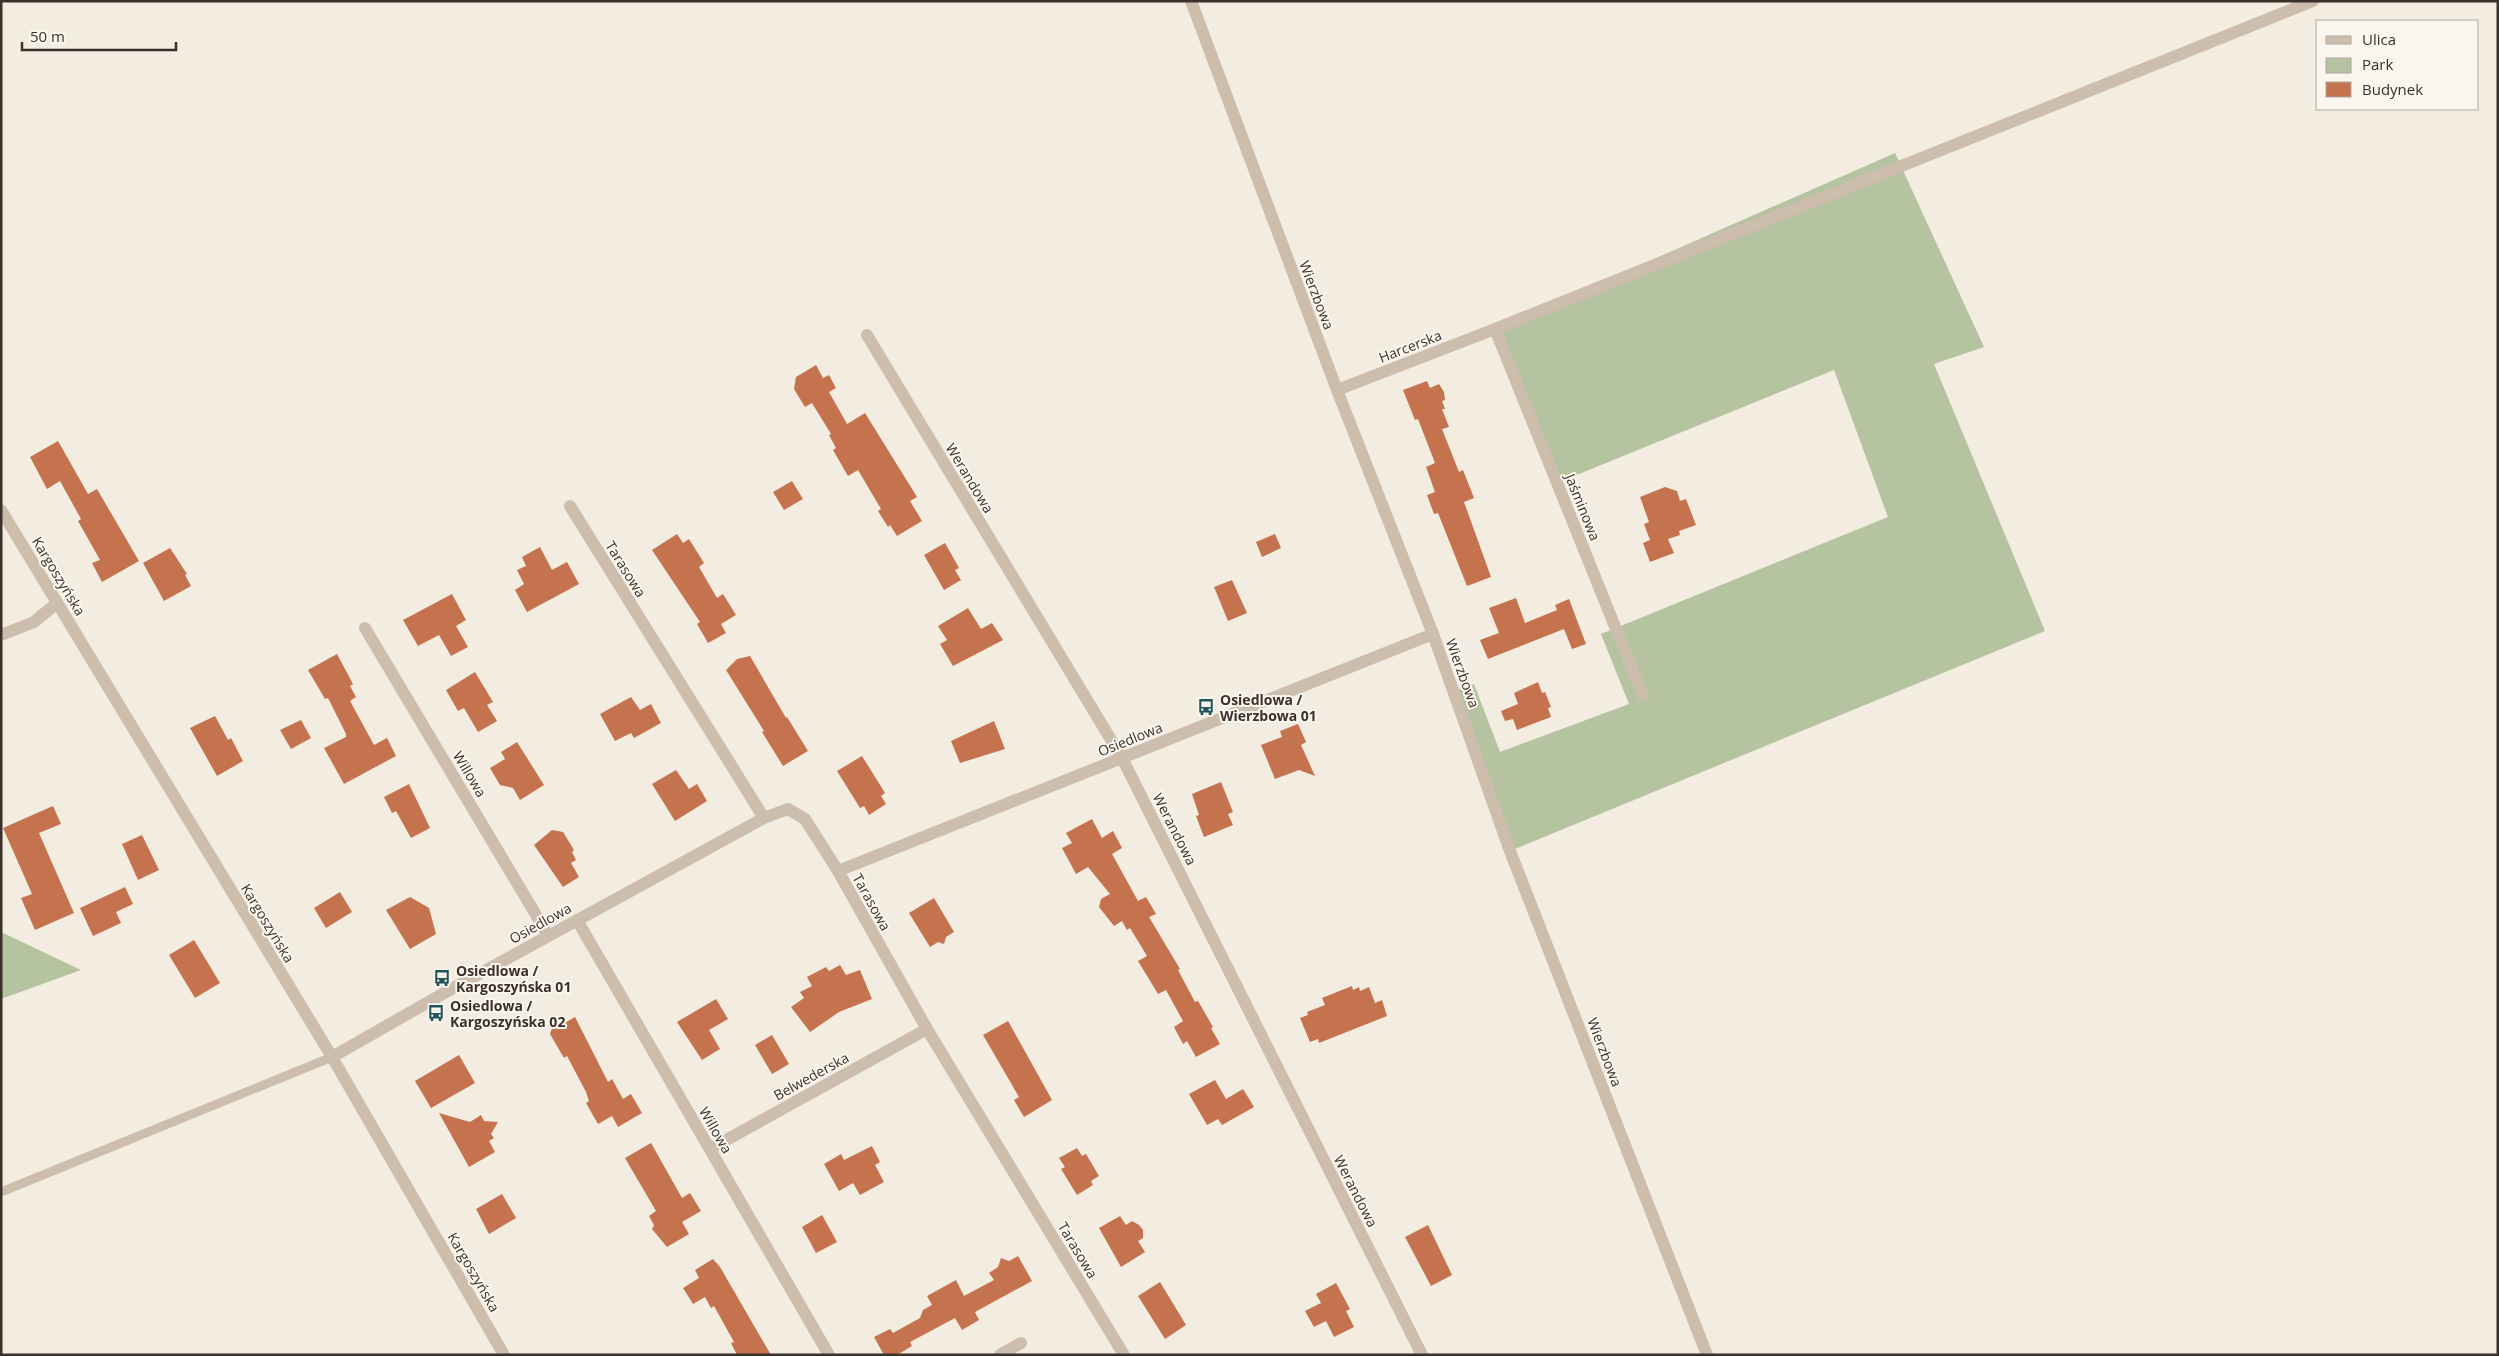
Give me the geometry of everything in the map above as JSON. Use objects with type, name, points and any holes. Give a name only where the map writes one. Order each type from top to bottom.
[{"type":"street","name":"Wierzbowa","points":[[1190,1],[1337,390],[1433,634],[1510,851],[1708,1355]]},
{"type":"street","name":"Harcerska","points":[[1337,390],[1495,329],[2313,1]]},
{"type":"street","name":"Jaśminowa","points":[[1495,329],[1643,696]]},
{"type":"street","name":"Werandowa","points":[[866,335],[1122,758],[1422,1355]]},
{"type":"street","name":"Tarasowa","points":[[570,506],[764,818],[788,809],[805,819],[838,871],[927,1029],[1124,1355]]},
{"type":"street","name":"Kargoszyńska","points":[[1,510],[332,1057],[504,1355]]},
{"type":"street","points":[[1,635],[34,622],[57,603]]},
{"type":"street","name":"Willowa","points":[[365,628],[548,935]]},
{"type":"street","name":"Osiedlowa","points":[[838,871],[1433,634]]},
{"type":"street","name":"Osiedlowa","points":[[332,1057],[548,935],[764,818]]},
{"type":"street","name":"Willowa","points":[[576,920],[829,1355]]},
{"type":"street","name":"Belwederska","points":[[710,1148],[927,1029]]},
{"type":"street","points":[[1000,1355],[1021,1343]]},
{"type":"lane","points":[[1,1192],[332,1057]]},
{"type":"green space","points":[[1895,153],[1984,347],[1934,364],[2045,631],[1510,851],[1453,692],[1474,684],[1500,752],[1629,704],[1601,634],[1888,517],[1834,370],[1557,483],[1495,329]]},
{"type":"green space","points":[[1,932],[81,970],[1,999]]},
{"type":"building","points":[[816,365],[823,378],[829,375],[836,388],[829,392],[847,424],[865,413],[917,497],[910,501],[922,521],[897,536],[890,525],[888,527],[878,511],[881,509],[858,470],[848,476],[833,450],[836,448],[829,435],[831,434],[812,403],[805,407],[794,389],[796,377]]},
{"type":"building","points":[[1427,381],[1430,388],[1439,384],[1444,392],[1445,400],[1442,401],[1445,409],[1442,409],[1449,427],[1442,429],[1459,472],[1463,470],[1474,498],[1464,502],[1491,577],[1467,586],[1438,513],[1434,514],[1427,495],[1435,492],[1426,467],[1435,463],[1418,419],[1415,420],[1403,390]]},
{"type":"building","points":[[58,441],[88,494],[97,489],[139,561],[102,582],[92,563],[100,560],[78,521],[81,519],[60,481],[47,489],[30,457]]},
{"type":"building","points":[[792,481],[803,499],[784,510],[773,492]]},
{"type":"building","points":[[1665,487],[1677,491],[1680,501],[1686,499],[1696,525],[1679,531],[1680,535],[1668,539],[1674,553],[1650,562],[1643,543],[1650,540],[1644,524],[1649,522],[1640,497]]},
{"type":"building","points":[[677,534],[683,543],[689,539],[704,563],[699,567],[717,598],[723,594],[736,615],[721,624],[726,633],[708,643],[697,624],[700,622],[652,550]]},
{"type":"building","points":[[1275,534],[1281,548],[1262,557],[1256,542]]},
{"type":"building","points":[[945,543],[959,568],[955,570],[961,580],[944,590],[924,555]]},
{"type":"building","points":[[540,547],[552,570],[567,562],[579,584],[527,612],[515,590],[524,584],[517,570],[526,566],[522,557]]},
{"type":"building","points":[[170,548],[187,574],[185,575],[191,586],[164,601],[143,563]]},
{"type":"building","points":[[1232,580],[1247,613],[1228,621],[1214,587]]},
{"type":"building","points":[[452,594],[466,620],[456,626],[468,647],[451,656],[439,635],[418,646],[403,620]]},
{"type":"building","points":[[1516,598],[1525,623],[1557,610],[1555,605],[1569,599],[1586,644],[1572,649],[1564,629],[1488,659],[1480,640],[1499,633],[1489,608]]},
{"type":"building","points":[[968,608],[981,629],[992,623],[1003,640],[953,666],[940,644],[947,640],[938,626]]},
{"type":"building","points":[[337,654],[353,684],[350,686],[356,697],[350,701],[374,745],[387,738],[396,756],[344,784],[324,748],[346,737],[346,734],[328,698],[325,699],[308,670]]},
{"type":"building","points":[[750,656],[786,718],[808,751],[783,766],[762,732],[764,731],[726,670],[737,659]]},
{"type":"building","points":[[475,672],[493,702],[487,705],[497,721],[478,732],[464,708],[458,711],[446,690]]},
{"type":"building","points":[[1538,682],[1542,693],[1545,692],[1551,707],[1548,708],[1551,717],[1517,730],[1513,719],[1505,721],[1501,711],[1518,704],[1514,693]]},
{"type":"building","points":[[631,697],[640,710],[651,704],[661,723],[634,738],[631,733],[615,741],[600,714]]},
{"type":"building","points":[[215,716],[228,740],[231,738],[243,761],[217,776],[190,728]]},
{"type":"building","points":[[301,720],[311,738],[291,749],[280,730]]},
{"type":"building","points":[[994,721],[1005,749],[960,763],[951,741]]},
{"type":"building","points":[[1298,724],[1306,742],[1301,745],[1315,776],[1299,770],[1275,779],[1261,745],[1282,737],[1280,731]]},
{"type":"building","points":[[517,742],[544,785],[520,800],[513,788],[500,785],[490,768],[505,759],[501,752]]},
{"type":"building","points":[[862,756],[885,793],[881,796],[886,804],[869,815],[864,806],[860,808],[837,771]]},
{"type":"building","points":[[676,770],[689,789],[697,784],[707,801],[675,821],[652,784]]},
{"type":"building","points":[[1221,782],[1233,812],[1228,814],[1233,825],[1204,837],[1196,816],[1199,815],[1192,794]]},
{"type":"building","points":[[409,784],[430,828],[411,838],[396,811],[392,813],[384,797]]},
{"type":"building","points":[[53,806],[61,824],[39,833],[74,913],[35,930],[21,898],[32,894],[3,828]]},
{"type":"building","points":[[1092,819],[1102,838],[1113,831],[1122,848],[1112,854],[1138,901],[1146,897],[1156,914],[1149,917],[1180,969],[1178,970],[1195,1002],[1198,1001],[1213,1027],[1211,1028],[1220,1044],[1196,1057],[1187,1041],[1183,1044],[1174,1027],[1183,1021],[1166,990],[1158,994],[1138,961],[1147,956],[1130,928],[1127,930],[1122,921],[1114,926],[1099,907],[1101,899],[1110,894],[1088,867],[1076,874],[1062,848],[1072,843],[1066,833]]},
{"type":"building","points":[[552,830],[563,832],[574,850],[572,852],[576,860],[571,863],[579,877],[563,887],[534,845]]},
{"type":"building","points":[[142,835],[159,870],[138,880],[122,844]]},
{"type":"building","points":[[125,887],[133,904],[116,912],[121,923],[93,936],[80,908]]},
{"type":"building","points":[[340,892],[352,912],[326,928],[314,908]]},
{"type":"building","points":[[410,897],[429,908],[436,934],[410,949],[386,910]]},
{"type":"building","points":[[934,898],[954,932],[946,937],[944,944],[938,942],[930,947],[909,913]]},
{"type":"building","points":[[194,940],[220,983],[195,998],[169,955]]},
{"type":"building","points":[[840,965],[846,975],[860,970],[872,999],[839,1012],[810,1032],[791,1007],[804,998],[800,992],[812,986],[807,977],[826,967],[829,971]]},
{"type":"building","points":[[1352,986],[1353,990],[1359,987],[1360,991],[1369,987],[1375,1003],[1382,1000],[1387,1016],[1319,1043],[1318,1039],[1310,1042],[1300,1018],[1308,1015],[1307,1012],[1325,1005],[1322,998]]},
{"type":"building","points":[[716,999],[728,1019],[709,1030],[720,1049],[702,1060],[677,1022]]},
{"type":"building","points":[[575,1017],[608,1082],[612,1079],[623,1099],[631,1094],[642,1113],[618,1127],[612,1116],[598,1124],[586,1103],[589,1101],[586,1092],[567,1056],[564,1058],[550,1034],[554,1023],[561,1025]]},
{"type":"building","points":[[1008,1021],[1052,1100],[1024,1117],[1014,1100],[1019,1097],[983,1035]]},
{"type":"building","points":[[772,1035],[789,1064],[772,1074],[755,1045]]},
{"type":"building","points":[[459,1055],[475,1083],[431,1108],[415,1081]]},
{"type":"building","points":[[1215,1080],[1226,1099],[1243,1089],[1254,1107],[1222,1125],[1218,1119],[1207,1125],[1189,1094]]},
{"type":"building","points":[[439,1113],[470,1122],[481,1115],[484,1121],[498,1122],[491,1134],[494,1138],[489,1141],[495,1152],[469,1167]]},
{"type":"building","points":[[651,1143],[682,1198],[690,1193],[701,1211],[682,1222],[689,1234],[667,1247],[652,1229],[654,1225],[649,1216],[656,1211],[625,1158]]},
{"type":"building","points":[[872,1146],[880,1162],[875,1165],[884,1182],[860,1195],[853,1183],[839,1191],[824,1164],[841,1154],[844,1160]]},
{"type":"building","points":[[1077,1148],[1082,1156],[1086,1154],[1099,1176],[1091,1181],[1093,1185],[1077,1195],[1061,1169],[1065,1167],[1059,1158]]},
{"type":"building","points":[[502,1194],[516,1218],[489,1234],[476,1209]]},
{"type":"building","points":[[822,1215],[837,1242],[816,1253],[802,1227]]},
{"type":"building","points":[[1120,1216],[1126,1225],[1132,1221],[1143,1230],[1143,1238],[1138,1241],[1145,1252],[1121,1267],[1099,1228]]},
{"type":"building","points":[[1428,1225],[1452,1275],[1431,1286],[1405,1237]]},
{"type":"building","points":[[1018,1256],[1032,1281],[975,1312],[979,1320],[962,1330],[955,1318],[910,1342],[912,1346],[897,1355],[884,1355],[874,1337],[890,1329],[893,1333],[920,1318],[923,1310],[932,1305],[927,1296],[956,1280],[964,1296],[994,1280],[989,1273],[998,1267],[1001,1258],[1009,1261]]},
{"type":"building","points":[[713,1259],[720,1267],[771,1355],[737,1355],[731,1343],[734,1342],[714,1306],[711,1308],[705,1297],[693,1304],[683,1288],[699,1278],[695,1270]]},
{"type":"building","points":[[1160,1282],[1186,1325],[1165,1339],[1138,1296]]},
{"type":"building","points":[[1336,1283],[1350,1309],[1346,1311],[1354,1327],[1334,1337],[1326,1321],[1314,1327],[1305,1311],[1321,1303],[1316,1294]]},
{"type":"place","name":"Osiedlowa / Wierzbowa 01","points":[[1206,707]]},
{"type":"place","name":"Osiedlowa / Kargoszyńska 01","points":[[442,978]]},
{"type":"place","name":"Osiedlowa / Kargoszyńska 02","points":[[436,1013]]}]
